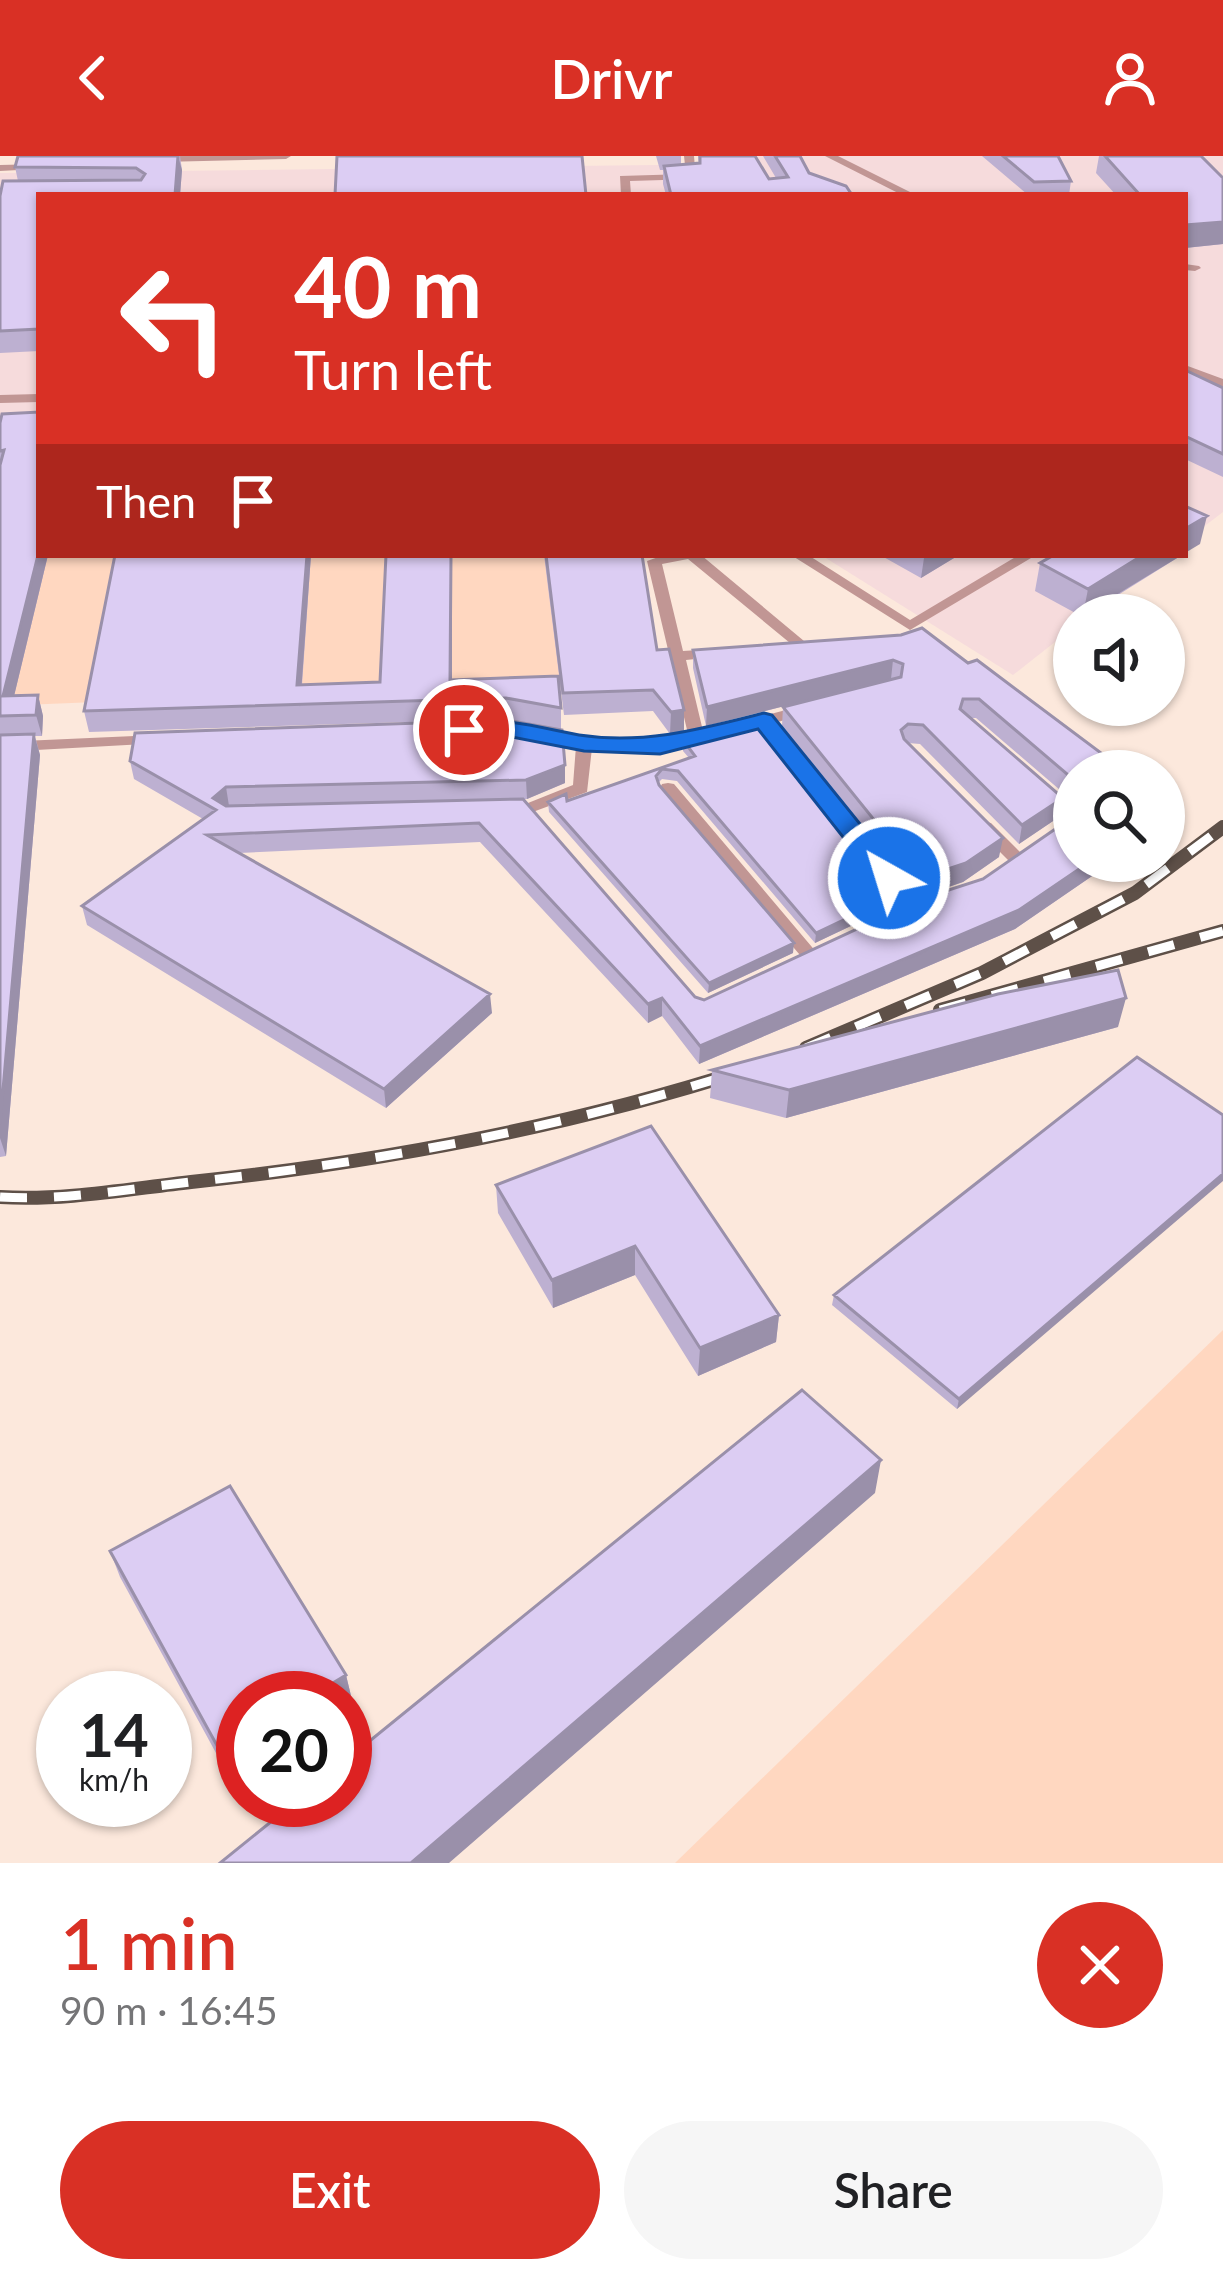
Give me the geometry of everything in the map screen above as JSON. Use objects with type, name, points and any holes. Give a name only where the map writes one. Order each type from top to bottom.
[{"type":"lane","points":[[153,160],[286,156]]},
{"type":"lane","points":[[626,192],[624,178],[692,177],[689,156]]},
{"type":"lane","points":[[830,156],[905,192]]},
{"type":"lane","points":[[0,168],[44,165]]},
{"type":"lane","points":[[1188,370],[1223,382]]},
{"type":"lane","points":[[0,399],[36,398]]},
{"type":"lane","points":[[672,558],[654,561],[697,737]]},
{"type":"lane","points":[[694,558],[803,646],[782,648]]},
{"type":"lane","points":[[803,558],[910,626],[1024,558]]},
{"type":"lane","points":[[677,656],[740,651]]},
{"type":"lane","points":[[526,732],[584,743],[660,747],[828,704]]},
{"type":"lane","points":[[764,720],[923,906],[893,919]]},
{"type":"lane","points":[[0,747],[184,739]]},
{"type":"lane","points":[[484,809],[530,808],[581,788],[584,743]]},
{"type":"lane","points":[[1039,785],[1053,798]]},
{"type":"lane","points":[[668,788],[811,957]]},
{"type":"lane","points":[[530,808],[545,825]]},
{"type":"lane","points":[[972,814],[1011,866],[1037,847]]},
{"type":"lane","points":[[790,968],[832,948]]},
{"type":"shaded area","points":[[747,156],[1223,156],[1223,512],[1188,539],[1188,192],[36,192],[36,501],[0,503],[0,173],[741,164]]},
{"type":"shaded area","points":[[0,512],[36,552],[36,558],[603,558],[621,680],[0,706]]},
{"type":"shaded area","points":[[826,558],[1163,558],[1117,594],[1053,594],[1053,644],[1013,675]]},
{"type":"shaded area","points":[[1223,1330],[1223,1863],[675,1863]]},
{"type":"building","points":[[18,156],[178,156],[175,192],[36,192],[36,329],[0,331],[3,181],[141,180],[145,174],[136,168],[15,167]]},
{"type":"building","points":[[337,156],[582,156],[586,192],[335,192]]},
{"type":"building","points":[[700,156],[755,156],[769,179],[788,177],[775,156],[800,156],[809,173],[846,186],[850,192],[670,192],[664,166],[700,163]]},
{"type":"building","points":[[1003,156],[1058,156],[1071,181],[1034,182]]},
{"type":"building","points":[[1105,156],[1201,156],[1223,178],[1223,222],[1188,225],[1188,192],[1137,192]]},
{"type":"building","points":[[1188,371],[1223,388],[1223,454],[1188,437]]},
{"type":"building","points":[[36,412],[37,558],[3,696],[38,695],[36,715],[0,716],[2,414]]},
{"type":"building","points":[[1188,507],[1207,516],[1188,527]]},
{"type":"building","points":[[114,558],[307,558],[297,685],[380,682],[386,558],[451,558],[450,680],[558,676],[561,708],[506,698],[84,711]]},
{"type":"building","points":[[546,558],[642,558],[657,650],[669,649],[684,710],[671,712],[653,690],[563,693]]},
{"type":"building","points":[[1049,558],[1138,558],[1088,589],[1040,563]]},
{"type":"building","points":[[922,628],[968,663],[977,660],[1053,717],[1053,726],[1065,726],[1097,750],[1053,750],[1053,762],[979,699],[963,699],[960,709],[1053,789],[1053,805],[1022,825],[923,725],[908,724],[901,730],[904,739],[1003,838],[966,863],[921,878],[783,707],[901,677],[903,664],[893,660],[707,707],[693,650],[901,635]]},
{"type":"building","points":[[506,720],[562,730],[565,765],[526,780],[226,787],[213,798],[226,806],[523,799],[695,997],[704,1000],[924,898],[983,879],[1053,831],[1053,882],[1060,882],[1019,910],[700,1046],[662,998],[648,1004],[479,823],[207,835],[490,994],[384,1089],[82,906],[216,810],[130,761],[135,733]]},
{"type":"building","points":[[760,721],[896,895],[816,933],[678,771],[662,769],[656,776],[659,785],[794,943],[709,983],[548,802],[566,794],[567,801],[695,756],[683,740]]},
{"type":"building","points":[[34,734],[0,1124],[0,735]]},
{"type":"building","points":[[1118,970],[1126,998],[789,1090],[712,1070],[998,994]]},
{"type":"building","points":[[1137,1057],[1223,1115],[1223,1174],[959,1399],[834,1295]]},
{"type":"building","points":[[651,1126],[779,1315],[700,1348],[635,1246],[552,1280],[496,1185]]},
{"type":"building","points":[[802,1390],[881,1460],[411,1863],[220,1863],[265,1827],[372,1827],[372,1739]]},
{"type":"building","points":[[230,1486],[344,1671],[216,1671],[216,1744],[192,1700],[192,1671],[176,1671],[110,1551]]},
{"type":"railway","points":[[806,1048],[982,973],[1135,893],[1223,827]]},
{"type":"railway","points":[[940,1010],[1223,931]]},
{"type":"railway","points":[[0,1197],[96,1194],[402,1153],[540,1126],[745,1070]]},
{"type":"route","points":[[464,730],[507,729],[584,743],[660,747],[764,720],[889,878]]}]
